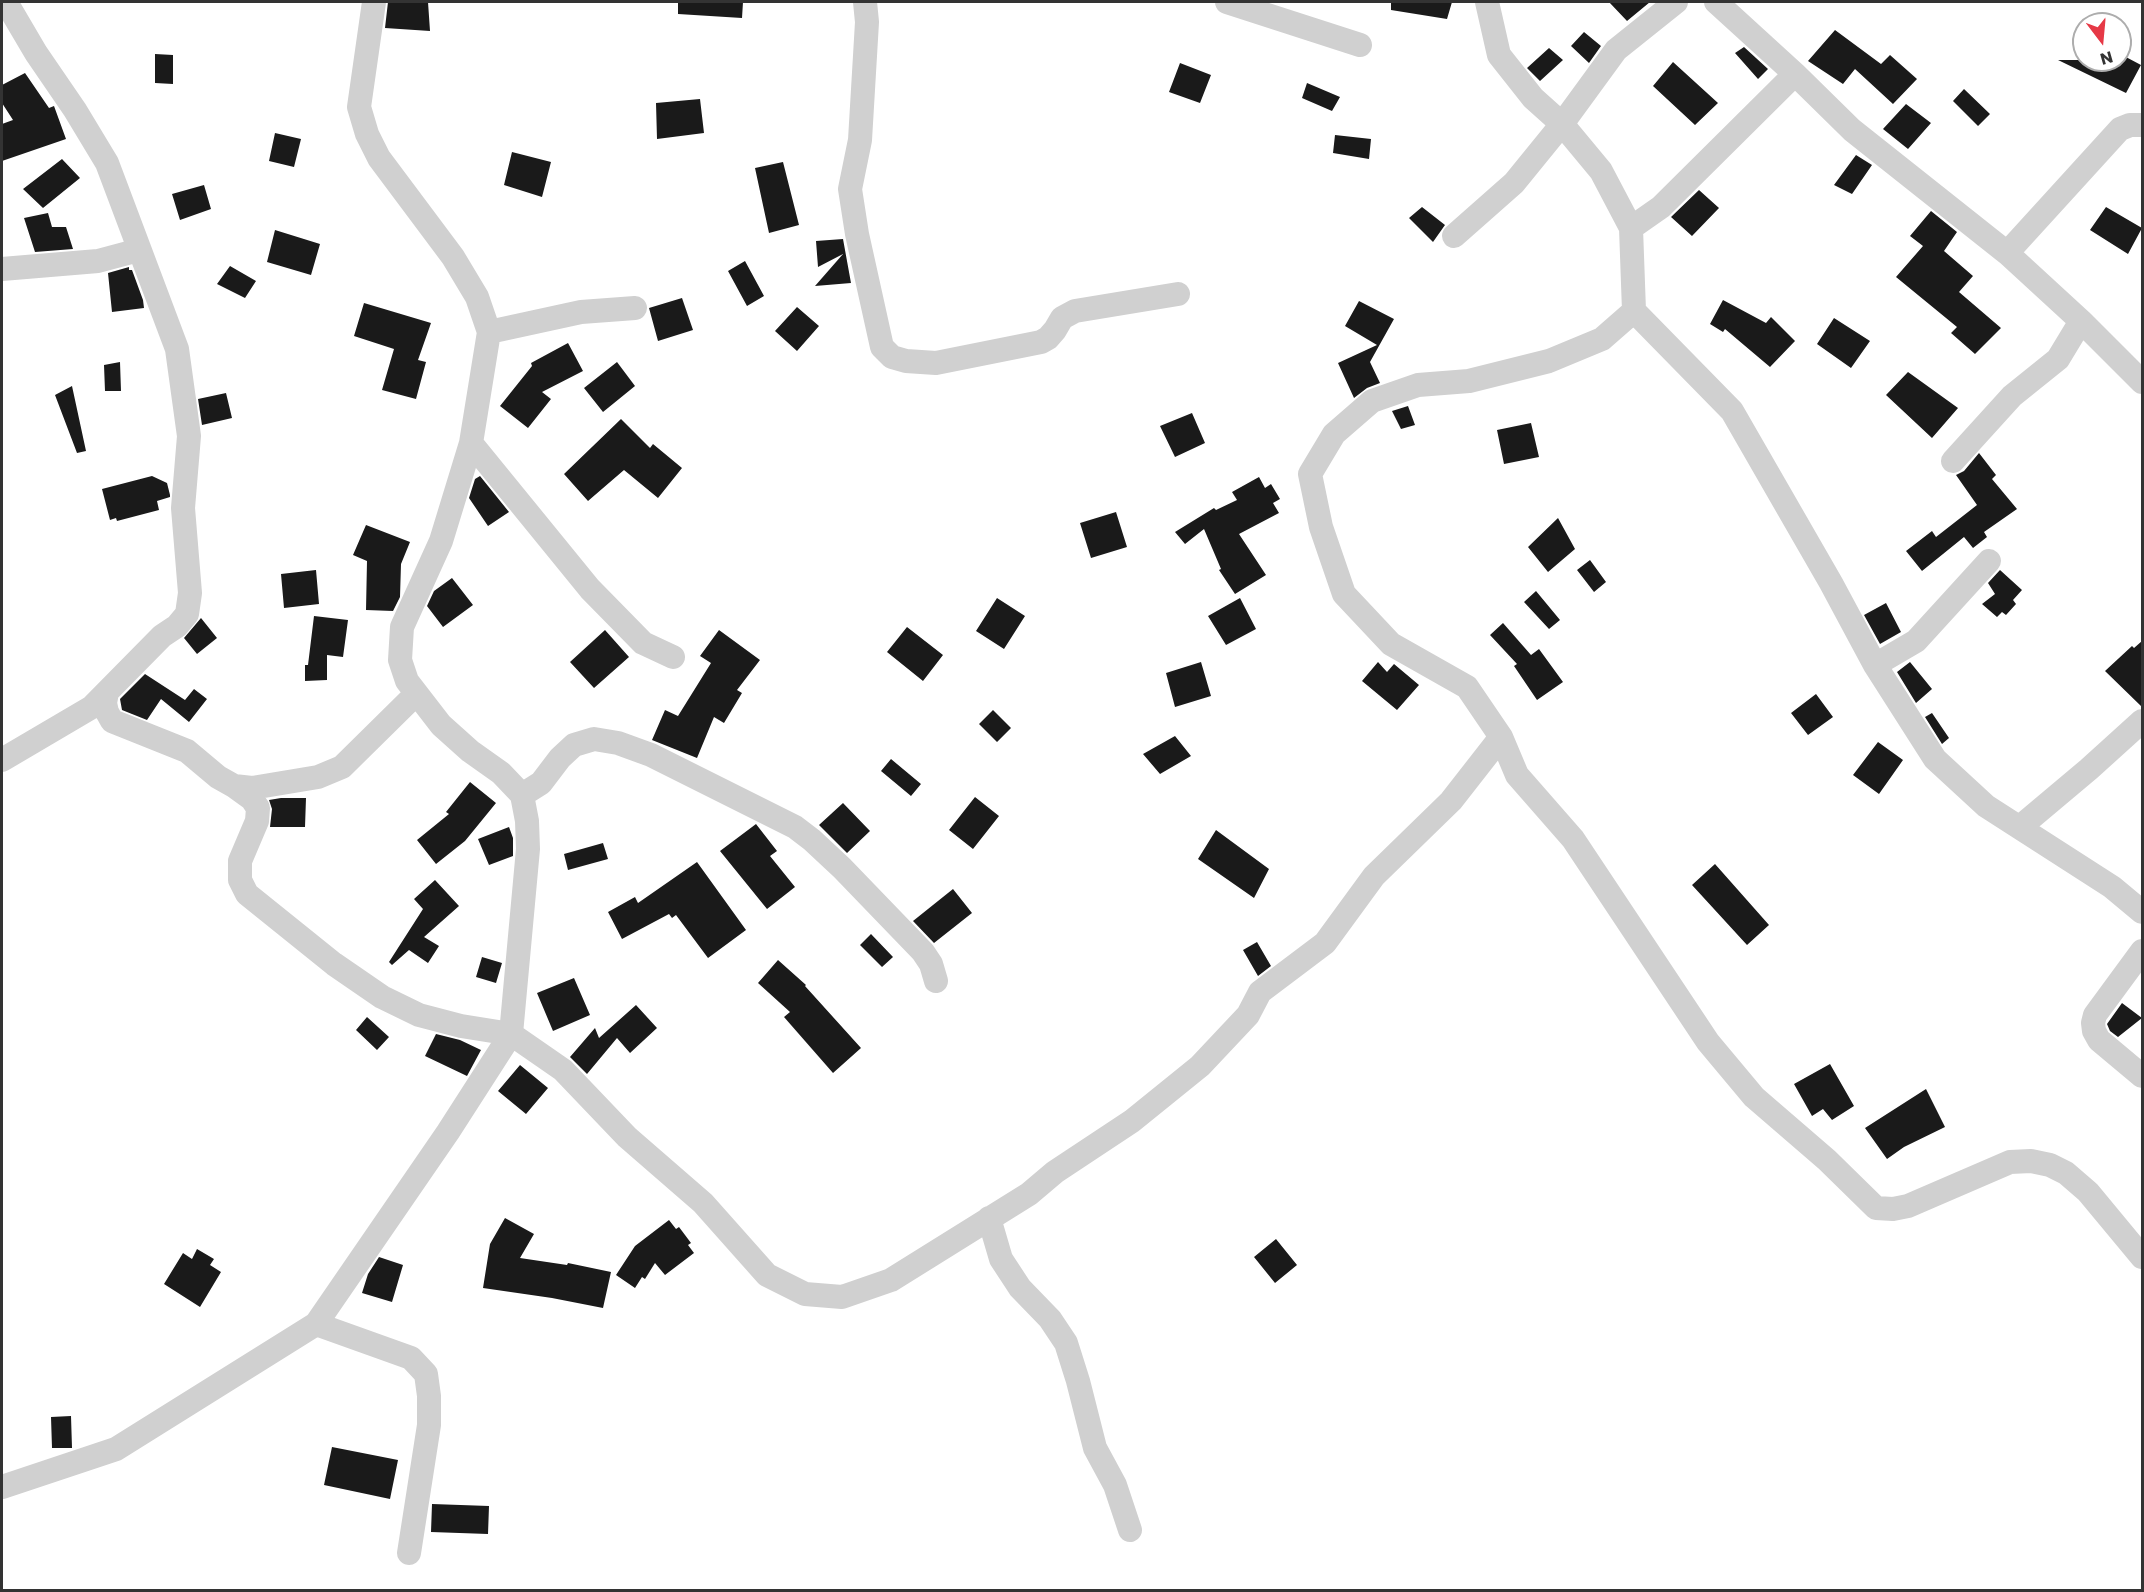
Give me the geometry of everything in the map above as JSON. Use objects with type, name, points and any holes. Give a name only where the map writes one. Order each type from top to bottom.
[{"type":"street","points":[[2,760],[92,707],[162,636],[177,626],[187,614],[190,593],[183,508],[189,436],[177,349],[107,163],[6,2]]},
{"type":"street","points":[[2,1487],[116,1449],[316,1324],[448,1132],[511,1034],[528,849],[527,821],[522,795],[501,773],[470,751],[441,725],[407,681],[400,660],[402,627],[441,541],[471,443],[489,332],[477,297],[453,257],[379,158],[367,134],[359,107],[374,2]]},
{"type":"street","points":[[865,2],[867,22],[860,140],[850,189],[857,234],[882,347],[892,357],[906,362],[936,363],[1041,342],[1048,338],[1062,318],[1075,311],[1178,294]]},
{"type":"street","points":[[1227,2],[1359,45]]},
{"type":"street","points":[[1487,2],[1499,55],[1533,99],[1562,124],[1600,171],[1631,228],[1634,311],[1732,411],[1831,583],[1875,665],[1935,759],[1986,806],[2112,887],[2142,912]]},
{"type":"street","points":[[1454,236],[1515,183],[1616,50],[1676,2]]},
{"type":"street","points":[[1716,2],[1796,74],[1852,129],[2007,253],[2081,321],[2142,382]]},
{"type":"street","points":[[1631,228],[1661,207],[1796,74]]},
{"type":"street","points":[[2007,253],[2120,129],[2130,125],[2142,125]]},
{"type":"street","points":[[2,269],[98,261],[139,250]]},
{"type":"street","points":[[489,332],[581,312],[635,308]]},
{"type":"street","points":[[1634,311],[1602,339],[1549,361],[1469,381],[1418,385],[1372,400],[1334,434],[1310,474],[1321,527],[1344,594],[1391,644],[1467,687],[1502,737],[1517,775],[1573,839],[1708,1042],[1754,1097],[1827,1160],[1876,1208],[1893,1209],[1908,1206],[2010,1162],[2031,1161],[2050,1165],[2066,1173],[2088,1192],[2142,1257]]},
{"type":"street","points":[[1953,461],[2012,396],[2058,359],[2081,321]]},
{"type":"street","points":[[471,443],[590,589],[643,643],[673,657]]},
{"type":"street","points":[[1875,665],[1916,641],[1989,561]]},
{"type":"street","points":[[107,692],[106,712],[112,721],[187,751],[218,777],[252,799],[258,808],[257,821],[240,861],[240,880],[247,894],[334,964],[382,997],[419,1015],[461,1026],[511,1034],[563,1070],[627,1137],[703,1203],[767,1275],[805,1294],[842,1297],[891,1280],[1029,1194],[1055,1172],[1132,1121],[1200,1066],[1248,1015],[1260,992],[1325,943],[1374,876],[1451,801],[1502,737]]},
{"type":"street","points":[[234,786],[252,788],[318,777],[342,767],[416,694]]},
{"type":"street","points":[[2020,827],[2142,721]]},
{"type":"street","points":[[522,795],[542,783],[574,745],[594,739],[618,743],[651,755],[795,827],[812,840],[923,952],[931,964],[936,981]]},
{"type":"street","points":[[2142,951],[2095,1015],[2093,1023],[2099,1040],[2142,1076]]},
{"type":"street","points":[[989,1218],[1001,1259],[1020,1288],[1050,1318],[1066,1343],[1095,1448],[1115,1485],[1131,1530]]},
{"type":"street","points":[[316,1324],[411,1358],[426,1374],[429,1425],[409,1553]]},
{"type":"building","points":[[388,2],[428,2],[430,31],[385,28]]},
{"type":"building","points":[[678,2],[743,2],[742,18],[678,14]]},
{"type":"building","points":[[1391,2],[1452,2],[1447,19],[1391,10]]},
{"type":"building","points":[[1609,2],[1650,2],[1627,21]]},
{"type":"building","points":[[1835,30],[1881,64],[1890,55],[1917,79],[1893,104],[1855,69],[1843,84],[1808,61]]},
{"type":"building","points":[[1584,32],[1601,46],[1589,63],[1571,46]]},
{"type":"building","points":[[1744,47],[1768,69],[1758,79],[1735,53]]},
{"type":"building","points":[[1549,48],[1563,60],[1540,81],[1527,68]]},
{"type":"building","points":[[155,54],[173,55],[173,84],[155,83]]},
{"type":"building","points":[[2058,60],[2072,60],[2072,67]]},
{"type":"building","points":[[2132,60],[2141,65],[2126,93],[2083,72],[2132,72]]},
{"type":"building","points":[[1673,62],[1718,103],[1695,125],[1653,86]]},
{"type":"building","points":[[1180,63],[1211,75],[1200,103],[1169,92]]},
{"type":"building","points":[[25,73],[49,108],[54,106],[66,139],[2,161],[2,124],[13,120],[2,103],[2,85]]},
{"type":"building","points":[[1307,83],[1340,97],[1332,111],[1302,98]]},
{"type":"building","points":[[1964,89],[1990,114],[1978,126],[1953,101]]},
{"type":"building","points":[[700,99],[704,133],[657,139],[656,103]]},
{"type":"building","points":[[1906,104],[1931,123],[1908,149],[1883,129]]},
{"type":"building","points":[[275,133],[301,139],[294,167],[269,161]]},
{"type":"building","points":[[1335,135],[1371,139],[1369,159],[1333,153]]},
{"type":"building","points":[[512,152],[551,162],[542,197],[504,185]]},
{"type":"building","points":[[1856,155],[1872,165],[1852,194],[1834,185]]},
{"type":"building","points":[[62,159],[80,178],[43,208],[23,189]]},
{"type":"building","points":[[783,162],[799,225],[769,233],[755,168]]},
{"type":"building","points":[[204,185],[211,209],[180,220],[172,194]]},
{"type":"building","points":[[1699,190],[1719,208],[1692,236],[1671,217]]},
{"type":"building","points":[[1422,207],[1445,225],[1433,242],[1409,218]]},
{"type":"building","points":[[2106,207],[2142,228],[2128,254],[2090,230]]},
{"type":"building","points":[[1931,211],[1957,232],[1944,251],[1973,276],[1959,292],[2001,328],[1975,354],[1951,333],[1957,327],[1896,277],[1923,246],[1910,236]]},
{"type":"building","points":[[48,213],[52,227],[66,227],[73,249],[35,252],[24,218]]},
{"type":"building","points":[[275,230],[320,244],[311,275],[267,262]]},
{"type":"building","points":[[843,239],[851,283],[815,286],[843,254],[818,267],[816,241]]},
{"type":"building","points":[[745,261],[764,296],[747,306],[728,271]]},
{"type":"building","points":[[230,266],[256,281],[245,298],[217,284]]},
{"type":"building","points":[[129,267],[143,300],[144,308],[112,312],[108,273]]},
{"type":"building","points":[[682,298],[693,330],[658,341],[649,308]]},
{"type":"building","points":[[1723,300],[1766,323],[1771,317],[1795,341],[1770,367],[1725,329],[1723,332],[1710,324]]},
{"type":"building","points":[[1359,301],[1394,319],[1370,362],[1380,383],[1367,388],[1354,398],[1338,363],[1377,345],[1345,326]]},
{"type":"building","points":[[364,303],[431,323],[418,360],[426,362],[416,399],[382,390],[394,349],[354,336]]},
{"type":"building","points":[[797,307],[819,326],[797,351],[775,331]]},
{"type":"building","points":[[1834,318],[1870,341],[1851,368],[1817,344]]},
{"type":"building","points":[[568,343],[583,371],[542,392],[551,399],[528,428],[500,406],[532,366],[531,363]]},
{"type":"building","points":[[120,362],[121,391],[105,391],[104,365]]},
{"type":"building","points":[[617,362],[635,386],[603,412],[584,388]]},
{"type":"building","points":[[1908,372],[1958,408],[1932,438],[1886,395]]},
{"type":"building","points":[[72,386],[86,451],[77,453],[55,395]]},
{"type":"building","points":[[226,393],[232,418],[202,425],[198,399]]},
{"type":"building","points":[[1408,406],[1415,425],[1401,429],[1392,411]]},
{"type":"building","points":[[1192,413],[1205,443],[1175,457],[1160,426]]},
{"type":"building","points":[[621,419],[650,448],[653,444],[682,468],[658,498],[624,470],[588,501],[564,474]]},
{"type":"building","points":[[1531,423],[1539,457],[1504,464],[1497,430]]},
{"type":"building","points":[[1979,453],[1996,475],[1992,479],[2017,509],[1984,532],[1987,537],[1973,548],[1964,537],[1922,571],[1906,551],[1932,531],[1936,537],[1977,505],[1956,475],[1964,471]]},
{"type":"building","points":[[152,476],[167,483],[170,495],[170,497],[157,501],[159,510],[117,521],[116,518],[110,520],[102,489]]},
{"type":"building","points":[[480,476],[509,512],[488,526],[469,498],[475,479]]},
{"type":"building","points":[[1259,477],[1265,488],[1271,484],[1280,499],[1273,503],[1279,513],[1239,534],[1266,575],[1235,594],[1219,570],[1221,569],[1204,529],[1185,544],[1175,532],[1214,508],[1216,510],[1237,500],[1232,492]]},
{"type":"building","points":[[1116,512],[1127,547],[1091,558],[1080,523]]},
{"type":"building","points":[[1558,518],[1575,549],[1548,572],[1528,547]]},
{"type":"building","points":[[366,525],[410,542],[401,564],[400,597],[393,611],[366,610],[367,561],[353,555]]},
{"type":"building","points":[[1590,560],[1606,582],[1594,592],[1577,570]]},
{"type":"building","points":[[316,570],[319,604],[284,608],[281,574]]},
{"type":"building","points":[[2000,570],[2022,590],[2013,600],[2016,604],[2006,615],[2002,612],[1997,617],[1982,604],[1995,594],[1988,583]]},
{"type":"building","points":[[452,578],[473,605],[443,627],[427,606],[434,591]]},
{"type":"building","points":[[1536,591],[1560,620],[1549,629],[1524,602]]},
{"type":"building","points":[[997,598],[1025,616],[1004,649],[976,631]]},
{"type":"building","points":[[1240,598],[1256,629],[1226,645],[1208,616]]},
{"type":"building","points":[[1886,603],[1901,632],[1880,644],[1864,615]]},
{"type":"building","points":[[314,616],[348,620],[343,657],[327,655],[327,680],[305,681],[305,665],[308,665]]},
{"type":"building","points":[[201,618],[217,638],[197,654],[184,638]]},
{"type":"building","points":[[1503,623],[1531,655],[1539,649],[1563,682],[1537,700],[1514,666],[1517,664],[1490,635]]},
{"type":"building","points":[[907,627],[943,655],[923,681],[887,652]]},
{"type":"building","points":[[605,630],[629,657],[594,688],[570,662]]},
{"type":"building","points":[[719,630],[760,660],[737,690],[742,693],[724,723],[714,717],[697,758],[652,740],[665,710],[678,716],[711,663],[700,656]]},
{"type":"building","points":[[2142,641],[2142,707],[2105,671],[2132,646],[2134,648]]},
{"type":"building","points":[[1201,662],[1211,696],[1175,707],[1166,673]]},
{"type":"building","points":[[1378,662],[1387,672],[1394,664],[1419,685],[1397,710],[1362,681]]},
{"type":"building","points":[[1910,662],[1932,689],[1916,703],[1897,672]]},
{"type":"building","points":[[145,674],[185,700],[194,689],[207,699],[189,722],[161,699],[147,720],[122,710],[120,699]]},
{"type":"building","points":[[1816,694],[1833,717],[1808,735],[1791,713]]},
{"type":"building","points":[[993,710],[1011,728],[997,742],[979,724]]},
{"type":"building","points":[[1932,713],[1949,738],[1942,744],[1925,717]]},
{"type":"building","points":[[1175,736],[1191,756],[1160,774],[1143,754]]},
{"type":"building","points":[[1878,742],[1903,760],[1879,794],[1853,775]]},
{"type":"building","points":[[891,759],[921,784],[911,796],[881,771]]},
{"type":"building","points":[[470,782],[496,803],[465,841],[436,864],[417,840],[449,814],[446,812]]},
{"type":"building","points":[[975,797],[999,816],[973,849],[949,830]]},
{"type":"building","points":[[306,798],[305,827],[270,827],[272,809],[269,800]]},
{"type":"building","points":[[843,803],[870,831],[847,853],[819,825]]},
{"type":"building","points":[[756,824],[777,851],[770,856],[795,887],[767,909],[720,851]]},
{"type":"building","points":[[509,827],[513,838],[513,856],[489,865],[478,839]]},
{"type":"building","points":[[1216,830],[1269,869],[1254,898],[1198,859]]},
{"type":"building","points":[[603,843],[608,859],[568,870],[564,854]]},
{"type":"building","points":[[697,862],[746,930],[708,958],[676,915],[672,918],[669,914],[622,939],[608,912],[635,897],[638,903]]},
{"type":"building","points":[[1715,864],[1769,925],[1747,945],[1692,885]]},
{"type":"building","points":[[435,880],[459,906],[424,937],[439,946],[428,963],[409,950],[392,965],[389,962],[423,909],[414,899]]},
{"type":"building","points":[[953,889],[972,913],[934,943],[913,921]]},
{"type":"building","points":[[871,934],[893,957],[882,967],[860,945]]},
{"type":"building","points":[[1257,942],[1271,966],[1258,976],[1243,950]]},
{"type":"building","points":[[482,957],[502,963],[496,983],[476,977]]},
{"type":"building","points":[[778,960],[806,985],[861,1048],[833,1073],[784,1017],[790,1012],[758,983]]},
{"type":"building","points":[[574,978],[590,1015],[553,1031],[537,993]]},
{"type":"building","points":[[2122,1003],[2142,1018],[2118,1037],[2110,1031],[2107,1024]]},
{"type":"building","points":[[636,1005],[657,1028],[630,1053],[617,1038],[587,1074],[570,1057],[595,1028],[599,1038]]},
{"type":"building","points":[[367,1017],[389,1037],[377,1050],[356,1030]]},
{"type":"building","points":[[436,1034],[460,1040],[481,1050],[467,1076],[425,1056]]},
{"type":"building","points":[[1830,1064],[1854,1106],[1832,1120],[1823,1109],[1812,1116],[1794,1084]]},
{"type":"building","points":[[520,1065],[548,1088],[526,1114],[498,1091]]},
{"type":"building","points":[[1926,1089],[1945,1127],[1904,1147],[1887,1159],[1865,1128]]},
{"type":"building","points":[[505,1218],[534,1234],[520,1258],[567,1265],[568,1263],[611,1272],[603,1308],[483,1288],[490,1244]]},
{"type":"building","points":[[669,1220],[676,1229],[679,1227],[691,1243],[688,1245],[694,1253],[665,1275],[655,1263],[645,1279],[642,1277],[635,1288],[616,1275],[635,1246]]},
{"type":"building","points":[[1276,1239],[1297,1265],[1275,1283],[1254,1257]]},
{"type":"building","points":[[197,1249],[214,1259],[210,1265],[221,1272],[200,1307],[164,1284],[183,1253],[192,1259]]},
{"type":"building","points":[[379,1257],[403,1265],[392,1302],[362,1293],[368,1274]]},
{"type":"building","points":[[71,1416],[72,1448],[52,1448],[51,1417]]},
{"type":"building","points":[[332,1447],[398,1460],[390,1499],[324,1485]]},
{"type":"building","points":[[432,1504],[489,1506],[488,1534],[431,1532]]}]
